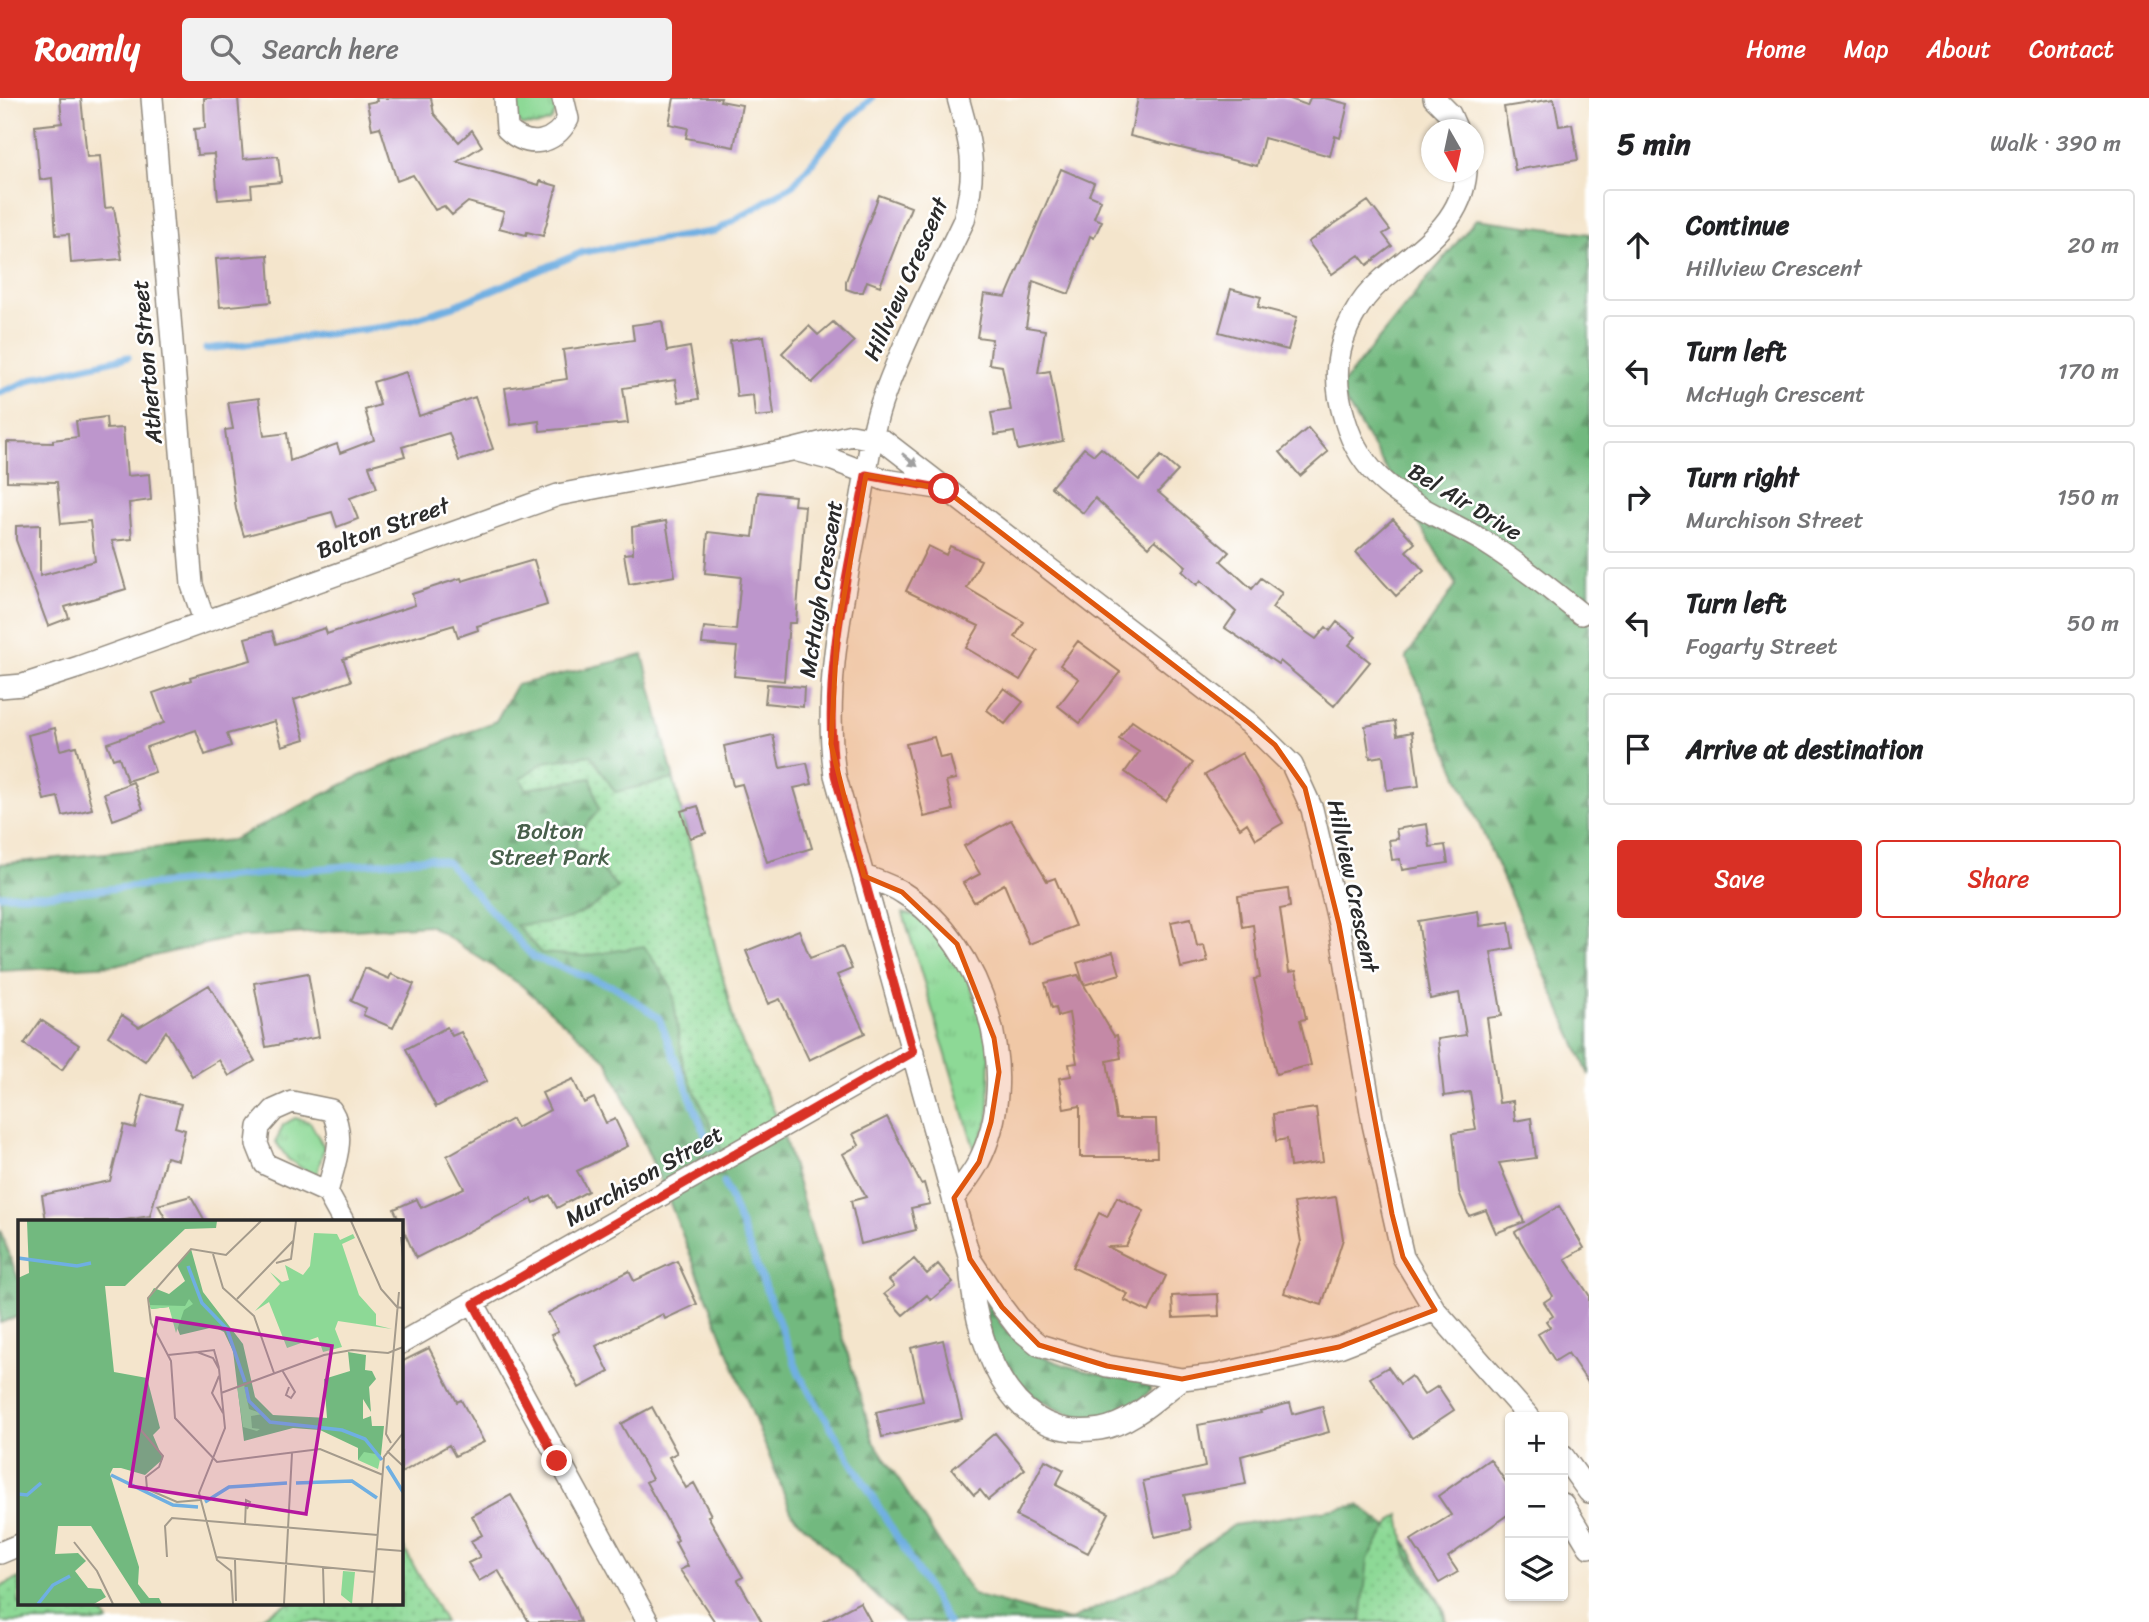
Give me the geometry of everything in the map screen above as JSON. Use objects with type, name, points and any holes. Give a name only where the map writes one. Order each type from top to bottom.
[{"type":"street","name":"Atherton Street","points":[[152,98],[191,585],[204,620]]},
{"type":"street","points":[[505,98],[507,129],[528,142],[560,134],[568,119],[563,98]]},
{"type":"street","name":"Hillview Crescent","points":[[944,489],[866,475],[872,438],[884,396],[964,220],[971,193],[974,166],[958,98]]},
{"type":"street","points":[[1434,98],[1452,119]]},
{"type":"street","name":"Bel Air Drive","points":[[1464,182],[1461,202],[1450,221],[1372,288],[1358,307],[1340,349],[1336,377],[1341,408],[1349,435],[1364,464],[1388,487],[1410,503],[1509,558],[1581,614]]},
{"type":"street","name":"Bolton Street","points":[[0,687],[23,685],[79,667],[558,495],[792,450],[852,435],[872,438]]},
{"type":"street","name":"Hillview Crescent","points":[[872,438],[899,450],[944,489],[1249,723],[1292,765],[1312,809],[1339,924],[1392,1214],[1404,1257],[1435,1310],[1514,1407]]},
{"type":"street","name":"Bolton Street","points":[[792,450],[833,460],[866,475]]},
{"type":"street","name":"McHugh Crescent","points":[[866,475],[837,634],[831,693],[831,744],[835,775],[970,1258],[971,1289],[988,1353],[1000,1380],[1014,1398],[1034,1415],[1053,1425],[1079,1431],[1102,1429],[1123,1422],[1182,1379]]},
{"type":"street","points":[[864,876],[902,892],[933,918],[957,944],[985,1005],[999,1072],[991,1122],[979,1162],[954,1198]]},
{"type":"street","name":"Murchison Street","points":[[404,1334],[474,1304],[913,1052]]},
{"type":"street","points":[[327,1192],[338,1150],[337,1119],[331,1110],[292,1102],[274,1111],[259,1127],[257,1144],[265,1164],[327,1192],[342,1220]]},
{"type":"street","name":"McHugh Crescent","points":[[970,1258],[1018,1328],[1039,1345],[1107,1366],[1182,1379],[1216,1375],[1339,1347],[1435,1310]]},
{"type":"street","points":[[474,1304],[648,1622]]},
{"type":"street","points":[[1568,1463],[1589,1492]]},
{"type":"street","points":[[1568,1512],[1589,1547]]},
{"type":"street","points":[[0,1553],[18,1545]]},
{"type":"highlighted area","points":[[866,475],[944,489],[1249,723],[1275,745],[1305,788],[1339,924],[1392,1214],[1403,1257],[1435,1310],[1339,1347],[1182,1379],[1107,1366],[1039,1345],[1002,1307],[970,1259],[954,1198],[979,1162],[991,1122],[999,1072],[994,1038],[957,944],[902,892],[864,876],[831,744],[837,634]]},
{"type":"green space","points":[[513,98],[554,98],[558,107],[551,121],[536,126],[521,125],[512,112]]},
{"type":"green space","points":[[1476,219],[1589,234],[1589,1075],[1406,657],[1456,585],[1338,389]]},
{"type":"green space","name":"Bolton Street Park","points":[[643,655],[736,1030],[781,1126],[873,1440],[973,1595],[1069,1621],[1160,1578],[1234,1525],[1359,1505],[1406,1542],[1445,1612],[1447,1622],[903,1622],[792,1514],[666,1193],[608,1062],[521,985],[429,925],[231,938],[115,965],[0,971],[0,864],[232,840],[360,776],[496,721],[516,685]]},
{"type":"green space","points":[[591,755],[615,792],[673,779],[736,1030],[781,1126],[726,1159],[683,1065],[672,988],[644,946],[585,956],[541,953],[516,925],[547,923],[571,917],[593,907],[618,888],[588,854],[576,847],[577,836],[599,810],[591,778],[526,789],[521,778],[544,762]]},
{"type":"green space","points":[[903,913],[926,918],[961,960],[990,1040],[989,1118],[975,1151]]},
{"type":"green space","points":[[295,1118],[310,1122],[324,1147],[316,1178],[288,1159],[276,1142],[283,1125]]},
{"type":"green space","points":[[0,1230],[18,1278],[18,1316],[0,1323]]},
{"type":"green space","points":[[981,1285],[1001,1324],[1032,1350],[1050,1360],[1089,1372],[1150,1382],[1150,1391],[1120,1415],[1100,1419],[1066,1413],[1033,1395],[1007,1371],[999,1358],[986,1322]]},
{"type":"green space","points":[[1400,1515],[1407,1556],[1441,1606],[1445,1622],[1361,1622],[1368,1559],[1392,1520]]},
{"type":"green space","points":[[402,1545],[445,1622],[253,1622],[286,1604],[402,1604]]},
{"type":"green space","points":[[18,1578],[18,1604],[99,1604],[108,1622],[0,1622],[0,1587]]},
{"type":"building","points":[[60,98],[81,98],[87,157],[100,156],[105,208],[114,207],[122,259],[71,263],[69,234],[56,235],[52,178],[40,180],[35,126],[62,123]]},
{"type":"building","points":[[204,98],[238,98],[243,159],[278,156],[281,182],[251,185],[252,197],[218,200],[214,154],[197,155],[194,129],[205,128]]},
{"type":"building","points":[[376,98],[431,98],[434,114],[459,142],[472,130],[482,146],[457,162],[539,185],[540,181],[557,186],[543,236],[499,228],[504,212],[468,202],[452,215],[444,206],[435,210],[413,175],[397,181],[380,127],[372,129],[367,103],[377,101]]},
{"type":"building","points":[[674,98],[721,98],[720,101],[742,105],[734,147],[686,138],[688,128],[669,124]]},
{"type":"building","points":[[1138,98],[1287,98],[1307,105],[1310,98],[1324,98],[1348,104],[1340,138],[1335,136],[1330,156],[1264,138],[1257,166],[1130,136]]},
{"type":"building","points":[[1554,99],[1559,126],[1572,124],[1578,160],[1515,170],[1504,107]]},
{"type":"building","points":[[1061,169],[1094,183],[1089,195],[1101,200],[1094,218],[1102,221],[1094,238],[1090,236],[1069,294],[1033,281],[1026,327],[1045,330],[1038,373],[1050,371],[1063,441],[1018,450],[1014,432],[995,435],[991,413],[1011,410],[1002,366],[989,364],[992,339],[977,337],[984,294],[1006,297]]},
{"type":"building","points":[[879,195],[911,207],[880,286],[867,281],[863,292],[855,292],[846,289],[846,281]]},
{"type":"building","points":[[1368,201],[1390,230],[1383,234],[1392,246],[1367,265],[1359,255],[1332,274],[1308,242]]},
{"type":"building","points":[[268,255],[271,302],[220,307],[216,259]]},
{"type":"building","points":[[1231,289],[1261,297],[1258,307],[1297,317],[1288,350],[1219,332]]},
{"type":"building","points":[[662,321],[667,351],[690,347],[699,399],[679,402],[675,380],[623,388],[628,423],[540,431],[539,421],[511,425],[505,388],[567,379],[563,350],[634,340],[632,325]]},
{"type":"building","points":[[833,322],[854,342],[812,383],[782,353],[809,326],[818,335]]},
{"type":"building","points":[[764,336],[774,415],[755,417],[753,395],[737,397],[730,341]]},
{"type":"building","points":[[406,372],[419,416],[475,397],[493,449],[459,461],[449,433],[402,447],[405,456],[369,466],[377,488],[350,498],[358,519],[337,527],[332,512],[244,536],[236,509],[225,430],[233,429],[228,402],[259,398],[264,436],[287,433],[290,461],[337,444],[340,453],[374,440],[365,410],[380,405],[373,382]]},
{"type":"building","points":[[106,417],[107,429],[123,428],[127,476],[149,474],[151,500],[129,503],[132,539],[112,541],[126,589],[65,607],[69,618],[48,626],[16,540],[16,526],[40,525],[40,576],[95,561],[90,521],[61,524],[57,482],[7,481],[7,442],[53,443],[53,440],[78,437],[76,421]]},
{"type":"building","points":[[1308,428],[1328,452],[1300,476],[1280,452]]},
{"type":"building","points":[[1084,448],[1094,455],[1101,448],[1139,480],[1161,456],[1178,471],[1158,492],[1229,552],[1221,561],[1252,589],[1261,578],[1282,593],[1272,608],[1316,639],[1326,627],[1330,631],[1337,622],[1356,637],[1349,645],[1370,662],[1334,706],[1280,661],[1278,664],[1225,628],[1236,612],[1201,580],[1197,585],[1182,571],[1186,566],[1155,540],[1149,547],[1095,498],[1083,513],[1051,487]]},
{"type":"building","points":[[758,492],[795,496],[794,505],[805,506],[796,623],[789,623],[784,681],[734,676],[737,647],[702,644],[704,627],[736,630],[741,577],[705,573],[708,532],[753,537]]},
{"type":"building","points":[[1393,519],[1415,543],[1406,551],[1424,571],[1396,596],[1356,552]]},
{"type":"building","points":[[666,521],[675,576],[629,584],[624,554],[633,553],[632,527]]},
{"type":"building","points":[[928,546],[946,555],[950,546],[981,560],[967,588],[1024,622],[1015,637],[1038,651],[1020,680],[966,648],[979,626],[906,591]]},
{"type":"building","points":[[534,560],[547,605],[477,626],[478,630],[458,637],[454,625],[343,659],[351,681],[294,700],[305,739],[282,746],[275,721],[227,734],[231,746],[205,755],[196,730],[146,747],[155,772],[127,781],[119,757],[113,759],[107,743],[164,723],[153,693],[191,680],[190,677],[251,660],[245,638],[272,631],[276,644],[325,628],[327,634],[415,605],[412,594],[461,578],[462,581]]},
{"type":"building","points":[[1078,641],[1120,672],[1080,723],[1058,706],[1079,679],[1060,665]]},
{"type":"building","points":[[767,684],[804,687],[803,707],[765,703]]},
{"type":"building","points":[[1004,688],[1023,702],[1005,724],[987,710]]},
{"type":"building","points":[[1132,721],[1193,763],[1166,801],[1125,772],[1139,752],[1119,739]]},
{"type":"building","points":[[1395,721],[1397,735],[1412,732],[1419,786],[1387,790],[1383,756],[1370,758],[1365,726]]},
{"type":"building","points":[[55,728],[60,750],[76,746],[92,809],[63,816],[58,797],[44,800],[28,735]]},
{"type":"building","points":[[773,735],[780,768],[807,763],[812,784],[794,788],[812,848],[767,862],[742,784],[733,786],[724,746]]},
{"type":"building","points":[[934,737],[940,758],[950,756],[956,779],[946,781],[953,810],[924,817],[906,744]]},
{"type":"building","points":[[1242,753],[1283,823],[1256,839],[1247,823],[1240,828],[1205,775]]},
{"type":"building","points":[[133,782],[143,809],[113,820],[104,793]]},
{"type":"building","points":[[698,806],[706,833],[690,838],[681,811]]},
{"type":"building","points":[[1011,820],[1047,881],[1055,878],[1075,926],[1029,944],[1004,884],[974,902],[963,883],[980,874],[964,846]]},
{"type":"building","points":[[1427,824],[1430,847],[1445,845],[1448,863],[1402,870],[1400,859],[1392,860],[1389,840],[1398,839],[1396,829]]},
{"type":"building","points":[[1288,889],[1290,907],[1280,909],[1289,972],[1296,971],[1306,1019],[1300,1020],[1311,1065],[1276,1074],[1254,979],[1260,978],[1253,925],[1242,927],[1238,896]]},
{"type":"building","points":[[1478,911],[1480,926],[1509,922],[1513,948],[1491,952],[1502,1016],[1487,1018],[1499,1103],[1513,1101],[1515,1121],[1531,1118],[1536,1158],[1499,1163],[1524,1222],[1496,1233],[1486,1210],[1469,1216],[1459,1192],[1453,1133],[1476,1130],[1470,1092],[1444,1096],[1438,1039],[1466,1035],[1459,993],[1430,999],[1418,921]]},
{"type":"building","points":[[1191,918],[1197,946],[1204,945],[1208,962],[1181,968],[1171,922]]},
{"type":"building","points":[[799,930],[810,958],[842,946],[852,969],[837,975],[865,1033],[809,1060],[780,999],[768,1004],[746,951]]},
{"type":"building","points":[[1113,952],[1120,974],[1084,985],[1077,963]]},
{"type":"building","points":[[365,968],[389,979],[391,974],[414,984],[393,1028],[363,1015],[366,1008],[351,1001]]},
{"type":"building","points":[[308,973],[319,1037],[266,1047],[254,983]]},
{"type":"building","points":[[1078,975],[1114,1036],[1117,1035],[1121,1058],[1107,1061],[1116,1119],[1156,1119],[1157,1157],[1080,1157],[1080,1106],[1064,1109],[1059,1078],[1071,1076],[1069,1064],[1077,1063],[1069,1013],[1058,1016],[1056,1007],[1052,1008],[1045,983]]},
{"type":"building","points":[[209,985],[255,1061],[229,1076],[219,1060],[192,1076],[166,1031],[145,1061],[108,1036],[122,1015],[139,1027]]},
{"type":"building","points":[[41,1020],[79,1045],[62,1070],[24,1044]]},
{"type":"building","points":[[447,1027],[452,1036],[461,1032],[487,1081],[436,1107],[406,1049]]},
{"type":"building","points":[[573,1079],[584,1103],[594,1098],[606,1123],[615,1119],[628,1146],[577,1171],[588,1191],[557,1208],[550,1195],[534,1203],[532,1199],[416,1258],[402,1227],[402,1220],[399,1220],[394,1209],[417,1199],[421,1208],[464,1188],[447,1156],[512,1119],[517,1128],[550,1110],[542,1093]]},
{"type":"building","points":[[143,1095],[181,1104],[175,1127],[185,1130],[178,1160],[166,1157],[150,1216],[124,1220],[46,1220],[42,1195],[110,1181],[124,1125],[135,1128]]},
{"type":"building","points":[[1316,1108],[1323,1162],[1290,1167],[1287,1139],[1276,1141],[1273,1114]]},
{"type":"building","points":[[887,1117],[921,1184],[924,1183],[930,1204],[911,1208],[916,1230],[861,1244],[851,1201],[866,1197],[843,1154],[859,1145],[853,1134]]},
{"type":"building","points":[[191,1196],[204,1220],[166,1220],[158,1205]]},
{"type":"building","points":[[1117,1197],[1144,1211],[1126,1246],[1108,1247],[1166,1276],[1149,1312],[1124,1300],[1128,1294],[1072,1267],[1099,1213],[1107,1217]]},
{"type":"building","points":[[1336,1197],[1343,1239],[1322,1305],[1284,1293],[1301,1242],[1294,1203]]},
{"type":"building","points":[[1559,1206],[1584,1248],[1565,1259],[1589,1295],[1589,1384],[1568,1353],[1555,1361],[1538,1334],[1550,1327],[1546,1321],[1553,1316],[1544,1302],[1553,1296],[1515,1232]]},
{"type":"building","points":[[914,1259],[927,1274],[938,1264],[953,1282],[931,1300],[927,1295],[903,1315],[884,1294],[894,1286],[889,1280]]},
{"type":"building","points":[[677,1261],[697,1304],[665,1319],[663,1314],[596,1346],[609,1372],[579,1388],[551,1335],[558,1332],[548,1313],[629,1271],[634,1281]]},
{"type":"building","points":[[1218,1294],[1219,1316],[1173,1318],[1172,1296]]},
{"type":"building","points":[[943,1340],[962,1419],[882,1437],[876,1412],[923,1401],[911,1348]]},
{"type":"building","points":[[429,1348],[457,1402],[461,1400],[484,1442],[455,1456],[449,1445],[402,1472],[402,1362]]},
{"type":"building","points":[[1388,1367],[1400,1384],[1411,1376],[1424,1395],[1438,1386],[1454,1410],[1412,1438],[1370,1378]]},
{"type":"building","points":[[1290,1403],[1293,1414],[1322,1406],[1329,1432],[1241,1456],[1246,1484],[1184,1495],[1191,1529],[1155,1537],[1143,1481],[1205,1467],[1198,1425],[1261,1413],[1260,1411]]},
{"type":"building","points":[[652,1407],[677,1453],[669,1457],[686,1488],[694,1483],[711,1515],[708,1516],[743,1577],[738,1580],[762,1622],[715,1622],[680,1570],[688,1566],[675,1542],[678,1540],[646,1482],[652,1479],[621,1424]]},
{"type":"building","points":[[995,1433],[1025,1469],[988,1500],[980,1490],[974,1495],[952,1469]]},
{"type":"building","points":[[1490,1459],[1505,1481],[1505,1517],[1448,1557],[1458,1572],[1439,1583],[1411,1540],[1451,1515],[1438,1496]]},
{"type":"building","points":[[1045,1460],[1064,1470],[1056,1485],[1109,1513],[1088,1553],[1016,1516]]},
{"type":"building","points":[[511,1495],[574,1605],[580,1622],[529,1622],[498,1570],[479,1581],[468,1563],[480,1557],[471,1541],[482,1535],[472,1516]]},
{"type":"building","points":[[860,1602],[871,1622],[822,1622]]},
{"type":"waterway","points":[[206,349],[391,326],[451,307],[583,252],[716,231],[793,185],[847,121],[872,98]]},
{"type":"waterway","points":[[0,393],[38,377],[128,357]]},
{"type":"waterway","points":[[0,895],[46,895],[429,858],[447,862],[533,957],[617,988],[659,1018],[710,1147]]},
{"type":"waterway","points":[[724,1182],[800,1376],[948,1622]]},
{"type":"route","points":[[557,1461],[474,1304],[913,1052],[835,775],[831,744],[831,693],[837,634],[866,475],[944,489]]}]
